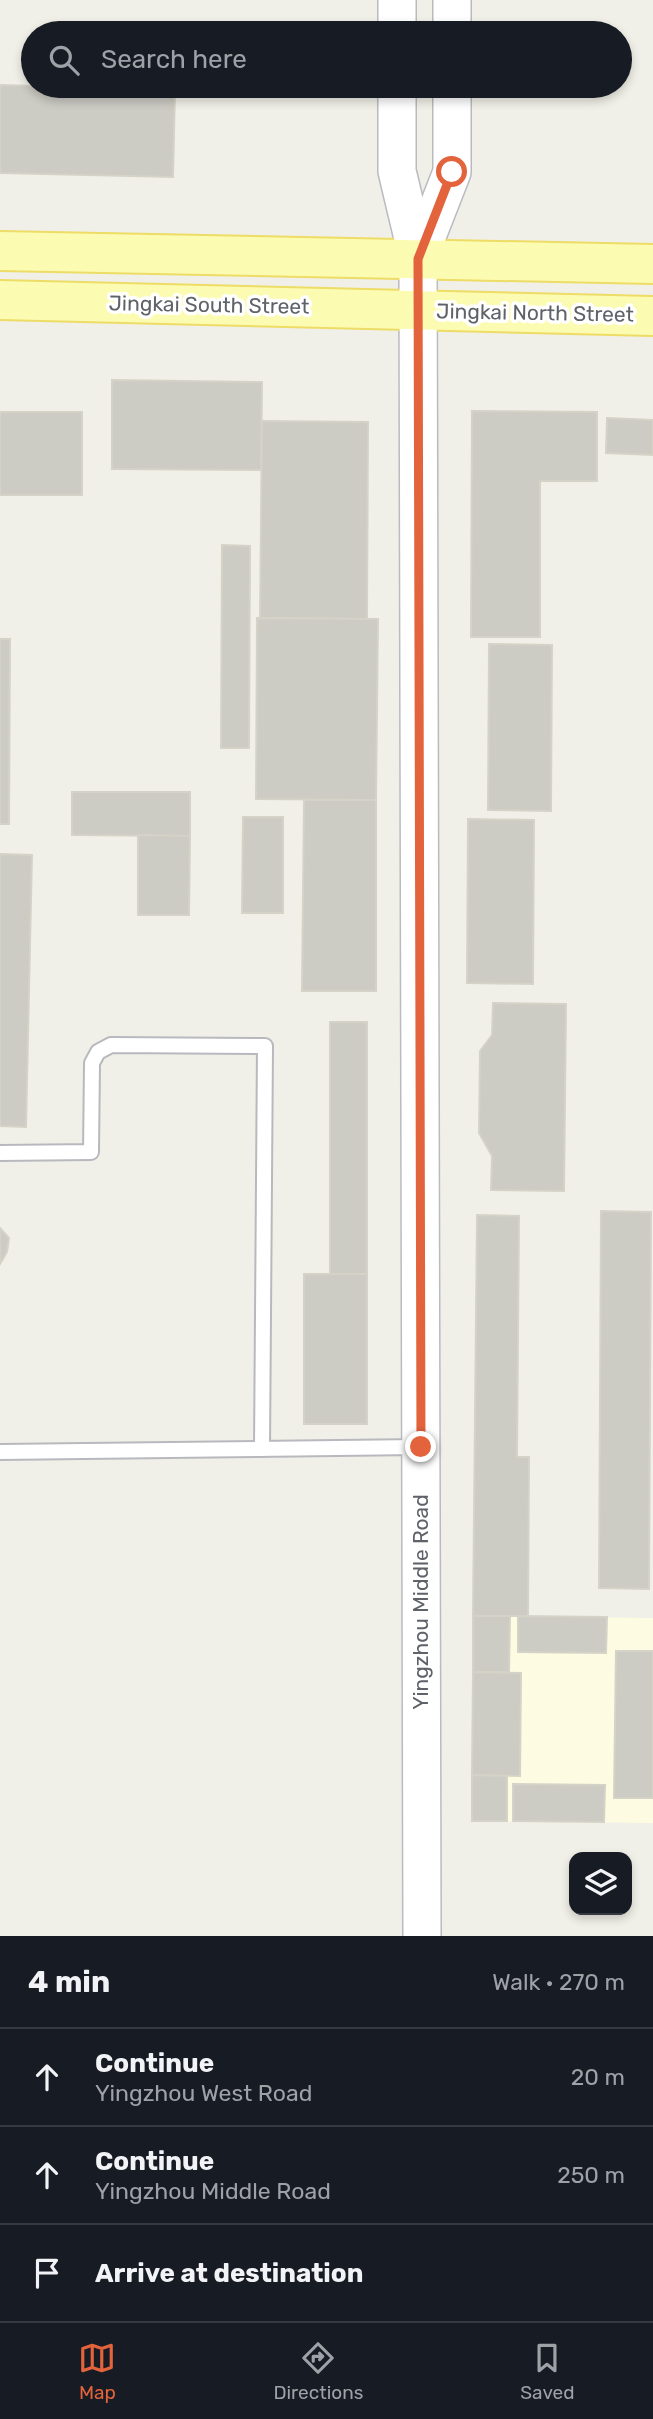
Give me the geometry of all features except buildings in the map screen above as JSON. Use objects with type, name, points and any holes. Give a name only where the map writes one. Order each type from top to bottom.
[{"type":"main road","points":[[397,0],[397,21]]},
{"type":"main road","points":[[452,0],[452,21]]},
{"type":"main road","points":[[397,98],[397,171],[418,259]]},
{"type":"main road","points":[[418,259],[452,172],[452,98]]},
{"type":"main road","points":[[0,251],[653,264]]},
{"type":"main road","name":"Yingzhou Middle Road","points":[[418,259],[422,1936]]},
{"type":"main road","name":"Jingkai South Street","points":[[0,300],[418,310]]},
{"type":"main road","name":"Jingkai North Street","points":[[418,310],[653,316]]},
{"type":"lane","points":[[0,1153],[91,1152],[92,1063],[98,1052],[111,1045],[265,1046],[262,1449]]},
{"type":"lane","points":[[0,1452],[421,1447]]},
{"type":"shaded area","points":[[473,1616],[653,1618],[653,1823],[472,1821]]},
{"type":"route","points":[[421,1447],[418,259],[452,172]]}]
